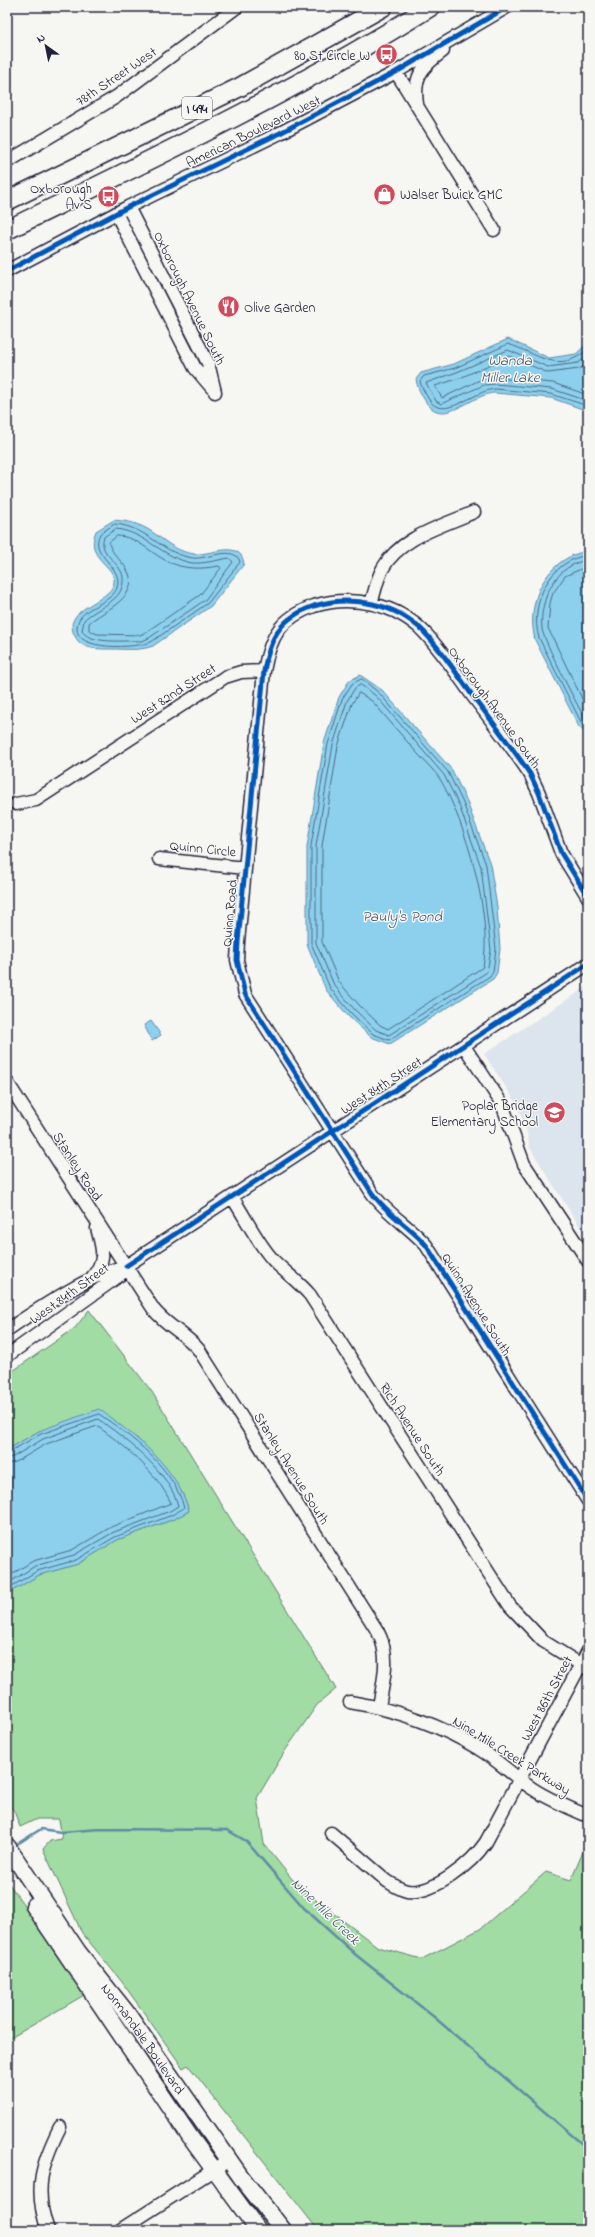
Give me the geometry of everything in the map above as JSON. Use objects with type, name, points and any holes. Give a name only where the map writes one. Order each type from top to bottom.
[{"type":"highway","name":"I 494","points":[[7,201],[240,87],[383,7]]},
{"type":"highway","name":"I 494","points":[[7,230],[289,90],[374,42],[430,7]]},
{"type":"main road","name":"Normandale Boulevard","points":[[7,1846],[11,1864],[66,1956],[214,2170],[258,2230]]},
{"type":"main road","name":"Normandale Boulevard","points":[[11,1864],[126,2012],[229,2160],[283,2230]]},
{"type":"street","name":"78th Street West","points":[[7,162],[116,97],[236,7]]},
{"type":"street","name":"American Boulevard West","points":[[7,271],[128,206],[280,133],[396,72],[507,7]]},
{"type":"street","points":[[418,107],[416,82],[425,65],[487,19]]},
{"type":"street","points":[[396,72],[494,230]]},
{"type":"street","name":"Oxborough Avenue South","points":[[116,213],[196,368],[215,392],[208,363],[128,206]]},
{"type":"street","points":[[264,671],[270,644],[278,630],[289,618],[302,610],[319,604],[337,601],[372,603],[382,569],[399,548],[411,540],[474,512]]},
{"type":"street","name":"Oxborough Avenue South","points":[[372,603],[392,611],[423,632],[519,757],[539,793],[561,853],[588,897]]},
{"type":"street","name":"West 82nd Street","points":[[16,804],[36,800],[225,677],[241,672],[264,671]]},
{"type":"street","name":"Quinn Road","points":[[264,671],[237,960],[245,994],[332,1132]]},
{"type":"street","name":"Quinn Circle","points":[[158,859],[245,868]]},
{"type":"street","name":"West 84th Street","points":[[7,1330],[46,1304],[89,1281],[115,1269],[126,1266],[588,964]]},
{"type":"street","points":[[464,1046],[502,1104],[524,1164],[588,1261]]},
{"type":"street","name":"Stanley Road","points":[[7,1082],[126,1266]]},
{"type":"street","name":"Quinn Avenue South","points":[[332,1132],[379,1204],[414,1231],[426,1245],[588,1501]]},
{"type":"street","name":"Rich Avenue South","points":[[232,1197],[264,1248],[274,1261],[300,1283],[310,1296],[510,1606],[543,1641],[584,1667]]},
{"type":"street","points":[[89,1281],[99,1269],[103,1258],[95,1219]]},
{"type":"street","name":"West 84th Street","points":[[7,1356],[120,1275],[126,1266]]},
{"type":"street","name":"Stanley Avenue South","points":[[126,1266],[161,1318],[186,1336],[199,1350],[378,1632],[384,1644],[386,1657],[379,1707]]},
{"type":"street","name":"West 86th Street","points":[[331,1833],[396,1888],[407,1891],[427,1889],[463,1867],[480,1851],[584,1667],[588,1651]]},
{"type":"street","name":"Nine Mile Creek Parkway","points":[[350,1702],[379,1707],[426,1721],[454,1734],[481,1750],[520,1779],[564,1806],[588,1816]]},
{"type":"street","points":[[48,2230],[42,2214],[40,2184],[44,2162],[60,2127]]},
{"type":"street","points":[[120,2230],[229,2160]]},
{"type":"shaded area","name":"Poplar Bridge Elementary School","points":[[588,986],[588,1240],[530,1148],[525,1124],[515,1101],[484,1054]]},
{"type":"green space","points":[[89,1310],[152,1392],[336,1689],[317,1705],[285,1751],[257,1798],[264,1844],[292,1879],[312,1897],[378,1947],[422,1959],[480,1929],[546,1872],[571,1880],[588,1840],[588,2230],[318,2230],[188,2065],[183,2068],[122,1982],[82,1933],[43,1849],[50,1841],[62,1839],[59,1819],[37,1819],[20,1827],[14,1811],[7,1802],[7,1594],[39,1575],[78,1564],[117,1540],[174,1519],[189,1511],[180,1490],[168,1471],[137,1438],[39,1431],[7,1450],[7,1375],[75,1328]]},
{"type":"green space","points":[[7,1881],[86,1994],[7,2040]]},
{"type":"water","name":"Wanda Miller Lake","points":[[508,339],[549,358],[576,354],[588,343],[588,411],[551,398],[495,393],[486,395],[448,411],[439,412],[431,408],[424,399],[417,385],[416,379],[421,373],[454,364]]},
{"type":"water","points":[[114,520],[131,522],[143,527],[170,545],[185,552],[200,554],[231,550],[237,552],[242,556],[244,564],[211,606],[153,646],[143,649],[101,649],[87,647],[79,642],[72,628],[74,620],[79,613],[105,595],[111,589],[114,582],[110,571],[97,555],[93,541],[96,531]]},
{"type":"water","points":[[588,551],[588,735],[579,727],[535,640],[533,610],[542,583],[551,572],[561,562],[574,555]]},
{"type":"water","name":"Pauly's Pond","points":[[360,675],[382,690],[452,770],[467,802],[490,864],[497,907],[500,949],[497,973],[493,979],[390,1044],[371,1037],[349,1017],[326,990],[307,944],[307,847],[324,743],[339,697],[349,681]]},
{"type":"water","points":[[151,1021],[161,1035],[152,1041],[144,1025]]},
{"type":"water","points":[[99,1409],[153,1453],[175,1479],[189,1511],[174,1519],[117,1540],[78,1564],[39,1575],[7,1594],[7,1450],[39,1431]]},
{"type":"waterway","name":"Nine Mile Creek","points":[[14,1846],[41,1829],[61,1832],[100,1829],[227,1830],[246,1841],[304,1908],[356,1955],[434,2017],[588,2149]]},
{"type":"cycle path","points":[[7,271],[128,207],[280,133],[396,72],[507,7]]},
{"type":"cycle path","points":[[588,897],[561,853],[539,793],[530,774],[437,647],[413,622],[401,614],[387,608],[373,604],[343,601],[314,606],[302,611],[293,616],[278,630],[266,659],[264,671],[238,942],[237,960],[245,994],[372,1193],[391,1214],[426,1245],[588,1501]]},
{"type":"cycle path","points":[[126,1266],[588,964]]},
{"type":"place","name":"80 St Circle W","points":[[386,55]]},
{"type":"place","name":"Walser Buick GMC","points":[[384,194]]},
{"type":"place","name":"Oxborough Av S","points":[[108,196]]},
{"type":"place","name":"Olive Garden","points":[[228,307]]},
{"type":"place","name":"Poplar Bridge Elementary School","points":[[554,1113]]}]
